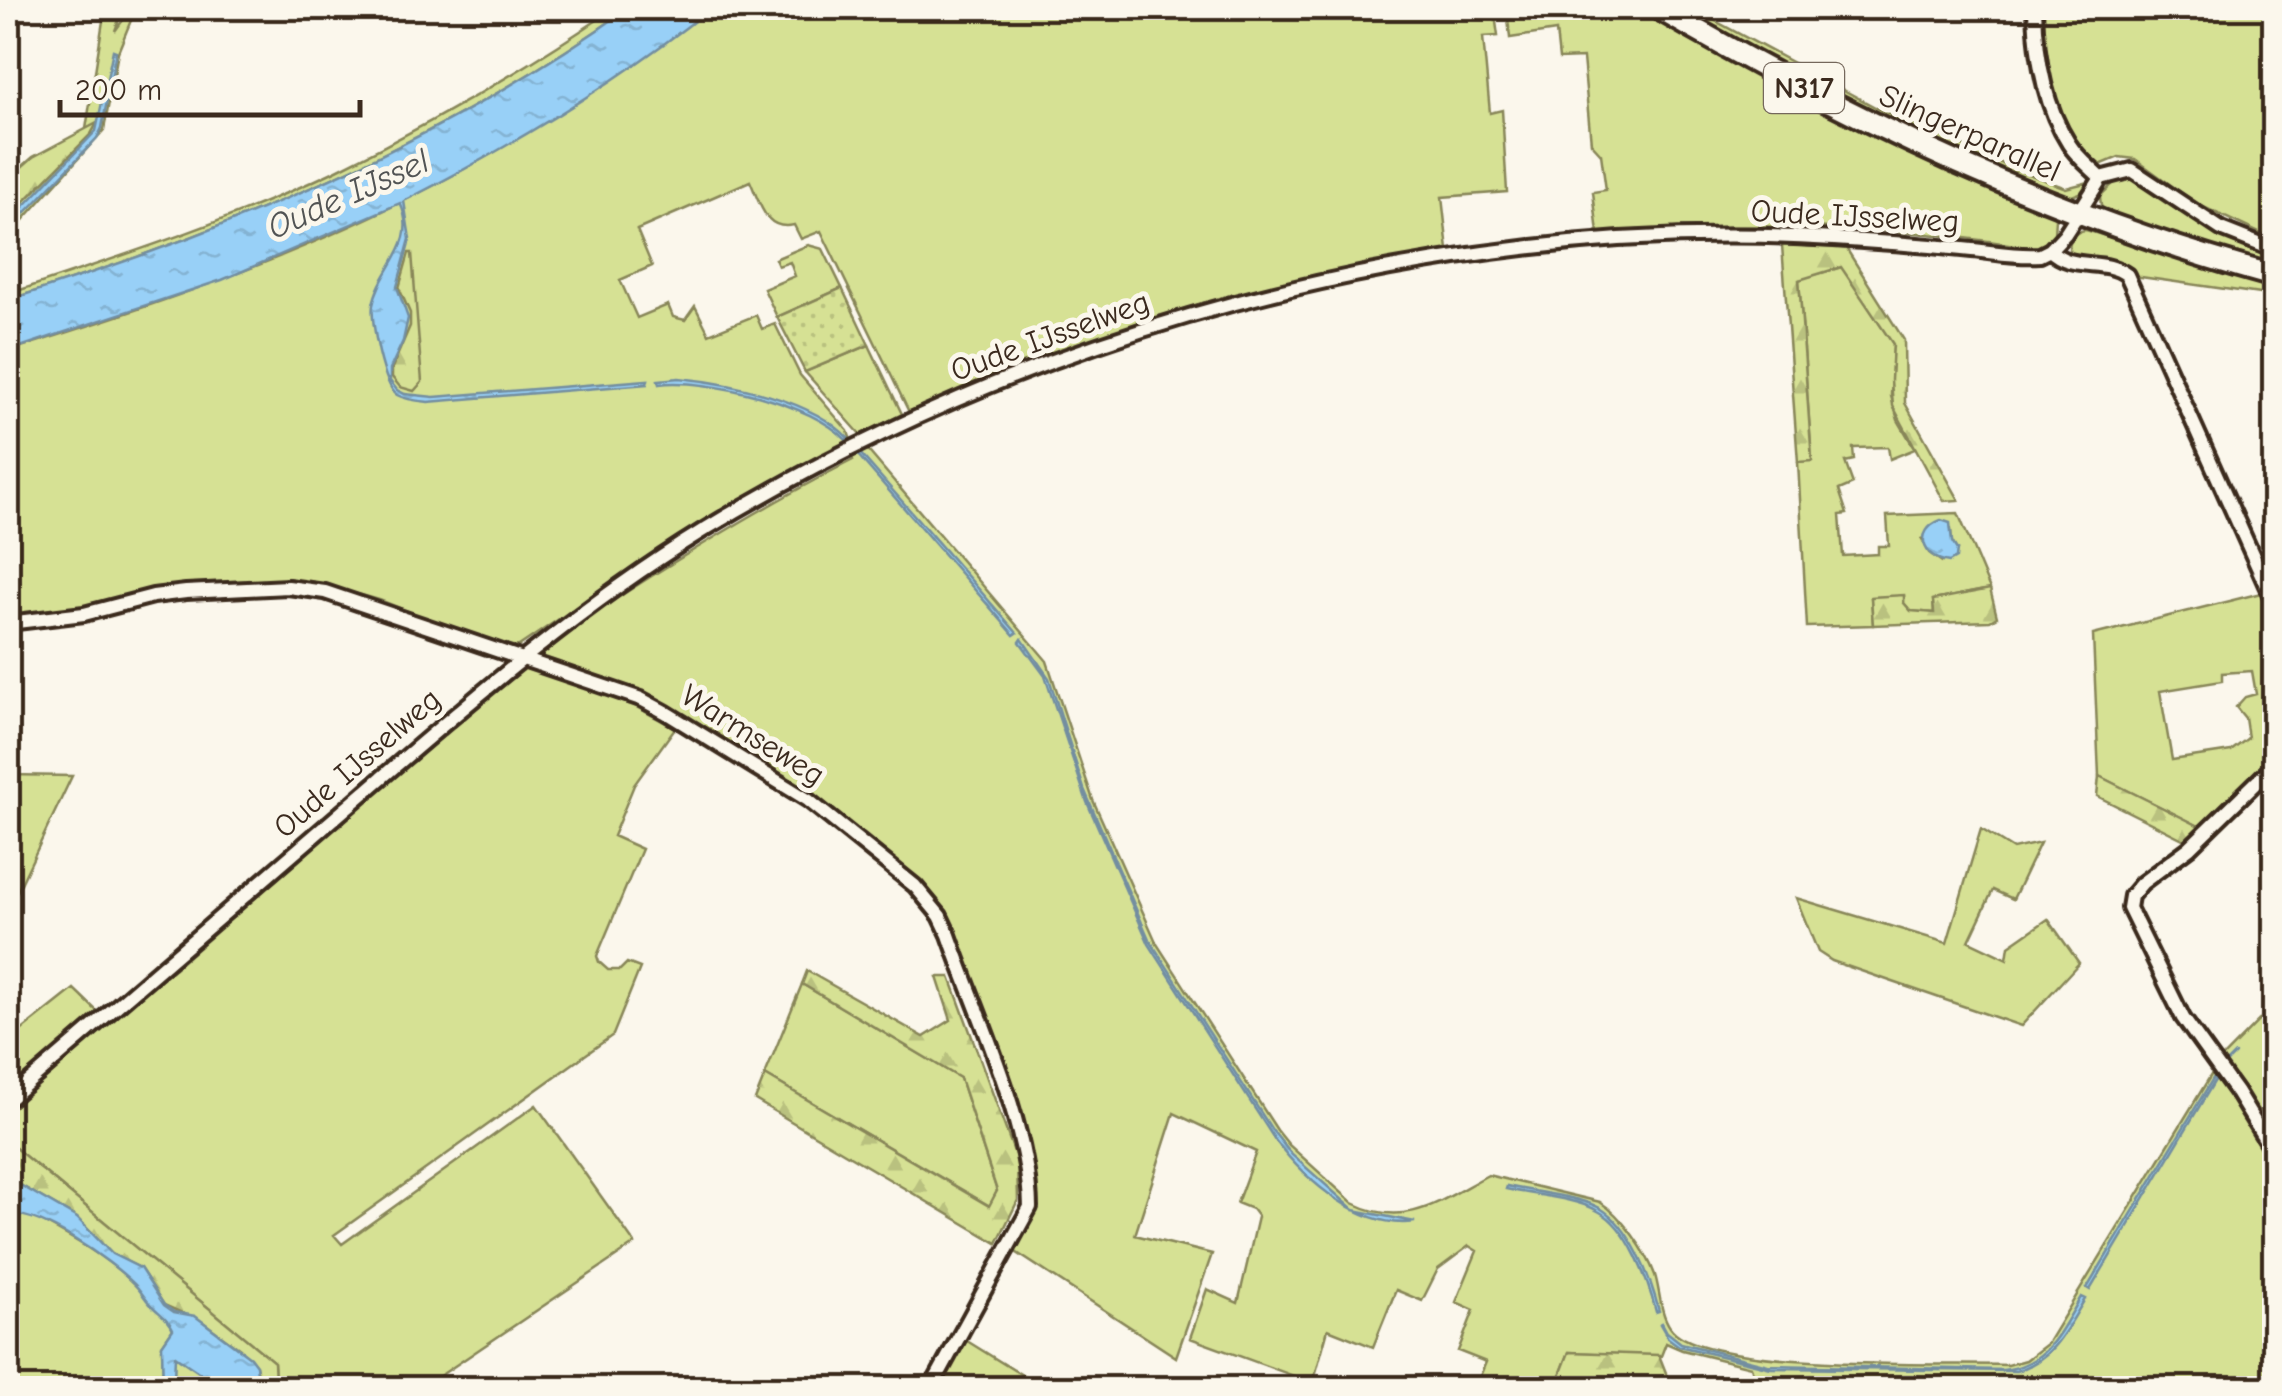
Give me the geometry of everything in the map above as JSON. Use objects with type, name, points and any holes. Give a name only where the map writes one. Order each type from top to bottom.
[{"type":"main road","name":"Slingerparallel","points":[[1658,8],[1880,129],[2145,239],[2274,276]]},
{"type":"street","points":[[2036,8],[2041,67],[2058,125],[2071,148],[2101,178]]},
{"type":"street","points":[[2274,250],[2220,229],[2132,170],[2101,178],[2050,250],[2069,262],[2110,266],[2126,276],[2274,603]]},
{"type":"street","name":"Oude IJsselweg","points":[[8,1100],[519,659],[700,533],[870,438],[1026,370],[1088,346],[1232,303],[1401,265],[1562,244],[1745,236],[1828,238],[2026,256],[2050,250]]},
{"type":"street","name":"Warmseweg","points":[[8,623],[84,614],[170,594],[288,587],[325,592],[641,699],[808,800],[914,886],[940,916],[1017,1125],[1030,1180],[1030,1207],[931,1388]]},
{"type":"street","points":[[2274,765],[2189,848],[2142,883],[2131,896],[2130,908],[2183,1018],[2237,1093],[2274,1154]]},
{"type":"green space","points":[[105,8],[123,8],[115,31],[136,8],[118,52],[104,130],[8,237],[8,218],[96,125],[86,129]]},
{"type":"green space","points":[[615,8],[629,8],[557,57],[408,142],[171,245],[8,300],[8,294],[216,222],[337,170],[479,94]]},
{"type":"green space","points":[[711,8],[1494,8],[1498,36],[1483,37],[1490,113],[1502,110],[1507,192],[1442,197],[1448,250],[1309,278],[1173,313],[1040,358],[909,412],[821,231],[801,239],[794,225],[784,226],[770,220],[750,181],[637,230],[652,266],[620,280],[637,318],[668,305],[673,317],[685,320],[695,306],[709,334],[756,315],[762,329],[775,324],[800,375],[848,431],[851,441],[714,514],[519,646],[471,636],[367,596],[279,582],[81,610],[8,615],[8,351],[223,279],[380,212],[539,125]]},
{"type":"green space","points":[[1507,8],[1646,8],[1747,67],[1932,164],[2051,213],[2055,218],[2054,235],[2038,249],[1875,230],[1706,227],[1598,233],[1593,192],[1606,190],[1601,154],[1591,143],[1583,58],[1559,59],[1556,31],[1510,38]]},
{"type":"green space","points":[[1671,8],[1691,8],[1877,108],[2012,168],[2066,188],[2089,182],[2080,193],[2064,199],[1883,122]]},
{"type":"green space","points":[[2039,8],[2274,8],[2274,240],[2197,204],[2135,159],[2119,157],[2100,165],[2083,148],[2060,113],[2048,73]]},
{"type":"green space","points":[[97,123],[91,134],[8,218],[8,179],[33,157]]},
{"type":"green space","points":[[2125,177],[2146,184],[2207,229],[2274,260],[2274,270],[2111,216],[2101,206],[2100,196]]},
{"type":"green space","points":[[2086,230],[2274,287],[2274,296],[2134,276],[2119,263],[2074,255],[2069,250],[2071,239]]},
{"type":"green space","points":[[808,245],[823,249],[842,288],[777,317],[764,289],[795,276],[790,262],[778,266],[775,259]]},
{"type":"green space","points":[[1782,245],[1846,248],[1904,340],[1905,403],[1959,500],[1944,501],[1893,406],[1893,344],[1841,267],[1799,280],[1812,461],[1798,462]]},
{"type":"green space","points":[[409,253],[422,382],[414,391],[400,387],[392,377],[410,326],[410,313],[399,288]]},
{"type":"green space","points":[[1842,267],[1893,344],[1891,396],[1898,420],[1915,449],[1890,459],[1888,447],[1853,448],[1854,460],[1845,462],[1853,484],[1839,490],[1847,514],[1840,515],[1843,556],[1878,554],[1878,546],[1889,546],[1887,516],[1958,513],[1990,589],[1933,600],[1934,613],[1911,611],[1904,596],[1871,598],[1873,625],[1807,627],[1798,462],[1812,460],[1799,279]],"holes":[[[1951,529],[1957,550],[1942,562],[1929,553],[1922,539]]]},
{"type":"green space","points":[[842,288],[869,345],[805,372],[777,317]]},
{"type":"green space","points":[[869,345],[902,414],[861,435],[805,372]]},
{"type":"green space","points":[[865,447],[1047,661],[1093,800],[1157,944],[1277,1130],[1353,1203],[1372,1211],[1407,1213],[1439,1202],[1488,1175],[1600,1202],[1640,1245],[1655,1275],[1670,1327],[1691,1341],[1727,1352],[1775,1358],[2008,1365],[2026,1360],[2047,1344],[2214,1070],[2223,1078],[2274,1161],[2274,1388],[1758,1388],[1751,1367],[1666,1343],[1661,1356],[1569,1352],[1555,1388],[1475,1388],[1486,1362],[1458,1351],[1474,1310],[1456,1302],[1477,1251],[1469,1246],[1438,1269],[1422,1301],[1396,1290],[1373,1347],[1328,1329],[1313,1383],[1190,1338],[1207,1289],[1238,1303],[1258,1217],[1252,1209],[1237,1203],[1256,1152],[1174,1113],[1135,1235],[1212,1254],[1176,1357],[1008,1247],[1034,1194],[956,943],[898,866],[806,792],[654,697],[537,657],[581,620],[730,528],[853,460],[850,454]]},
{"type":"green space","points":[[1990,589],[1997,617],[1990,621],[1873,625],[1871,597],[1904,595],[1904,603],[1911,611],[1934,613],[1933,600]]},
{"type":"green space","points":[[2265,592],[2274,614],[2274,756],[2203,828],[2099,776],[2093,635]],"holes":[[[2252,671],[2256,694],[2245,697],[2236,707],[2245,718],[2248,738],[2231,751],[2172,760],[2160,691],[2222,681],[2222,673]]]},
{"type":"green space","points":[[526,668],[618,697],[675,728],[634,785],[613,836],[642,849],[597,956],[608,970],[620,970],[627,963],[640,968],[613,1035],[334,1235],[342,1244],[536,1105],[635,1244],[422,1388],[281,1388],[275,1382],[274,1362],[8,1142],[8,1105],[127,1003],[174,969],[515,671]]},
{"type":"green space","points":[[8,775],[72,776],[8,911]]},
{"type":"green space","points":[[2099,776],[2203,828],[2187,841],[2097,796]]},
{"type":"green space","points":[[2238,808],[2214,833],[2141,891],[2135,908],[2136,893],[2185,855]]},
{"type":"green space","points":[[1981,829],[2013,849],[2040,843],[2013,899],[1993,890],[1969,941],[2007,959],[2009,946],[2048,919],[2079,963],[2021,1026],[1832,961],[1818,952],[1796,898],[1947,943]]},
{"type":"green space","points":[[2135,909],[2172,987],[2220,1060],[2274,1005],[2274,1146],[2188,1018],[2145,941]]},
{"type":"green space","points":[[807,971],[924,1037],[951,1020],[937,977],[950,977],[1017,1160],[1018,1200],[997,1243],[755,1100],[765,1075],[989,1206],[997,1191],[960,1078],[802,984]]},
{"type":"green space","points":[[802,984],[960,1078],[997,1191],[990,1206],[765,1075]]},
{"type":"green space","points":[[74,989],[99,1013],[8,1095],[8,1021],[21,1031]]},
{"type":"green space","points":[[8,1142],[274,1362],[275,1382],[281,1388],[261,1388],[256,1365],[240,1349],[203,1322],[164,1305],[140,1268],[112,1254],[77,1218],[8,1178]]},
{"type":"green space","points":[[27,1213],[108,1262],[170,1322],[173,1329],[162,1345],[163,1388],[8,1388],[8,1215]]},
{"type":"green space","points":[[959,1336],[1038,1385],[934,1388]]},
{"type":"green space","points":[[1569,1352],[1659,1355],[1672,1388],[1555,1388]]},
{"type":"green space","points":[[174,1355],[222,1388],[180,1388],[174,1378]]},
{"type":"water","name":"Oude IJssel","points":[[629,8],[711,8],[563,112],[404,201],[410,239],[397,287],[408,318],[390,369],[390,381],[405,394],[434,397],[648,380],[647,384],[428,402],[397,395],[392,389],[383,367],[373,305],[402,243],[405,218],[400,203],[222,280],[8,351],[8,300],[171,245],[330,179],[483,101]]},
{"type":"water","points":[[113,50],[116,51],[102,128],[97,138],[8,231],[8,223],[96,131]]},
{"type":"water","points":[[679,378],[746,389],[793,404],[814,413],[848,438],[810,415],[758,396],[704,385],[659,384],[658,380]]},
{"type":"water","points":[[860,453],[1017,633],[1014,635]]},
{"type":"water","points":[[1941,520],[1950,523],[1957,550],[1956,558],[1949,562],[1932,555],[1924,544],[1927,531]]},
{"type":"water","points":[[1022,639],[1049,678],[1084,789],[1149,939],[1272,1130],[1292,1155],[1353,1209],[1318,1186],[1275,1140],[1149,944],[1087,802],[1045,676],[1020,642]]},
{"type":"water","points":[[2217,1077],[2090,1290],[2087,1288]]},
{"type":"water","points":[[8,1178],[77,1218],[112,1254],[140,1268],[164,1305],[174,1312],[195,1316],[250,1357],[256,1365],[259,1388],[222,1388],[175,1356],[174,1378],[180,1388],[163,1388],[162,1345],[173,1329],[169,1322],[133,1283],[92,1250],[37,1220],[8,1215]]},
{"type":"water","points":[[1507,1186],[1580,1200],[1611,1216],[1638,1254],[1659,1311],[1656,1312],[1636,1256],[1609,1219],[1578,1203],[1506,1189]]},
{"type":"water","points":[[1355,1210],[1415,1222],[1375,1218]]},
{"type":"water","points":[[2081,1297],[2085,1299],[2049,1352],[2016,1371],[1771,1368],[1679,1346],[1668,1338],[1660,1324],[1681,1343],[1768,1365],[2003,1370],[2031,1361],[2051,1345]]},
{"type":"waterway","points":[[2226,1063],[2235,1054]]}]
